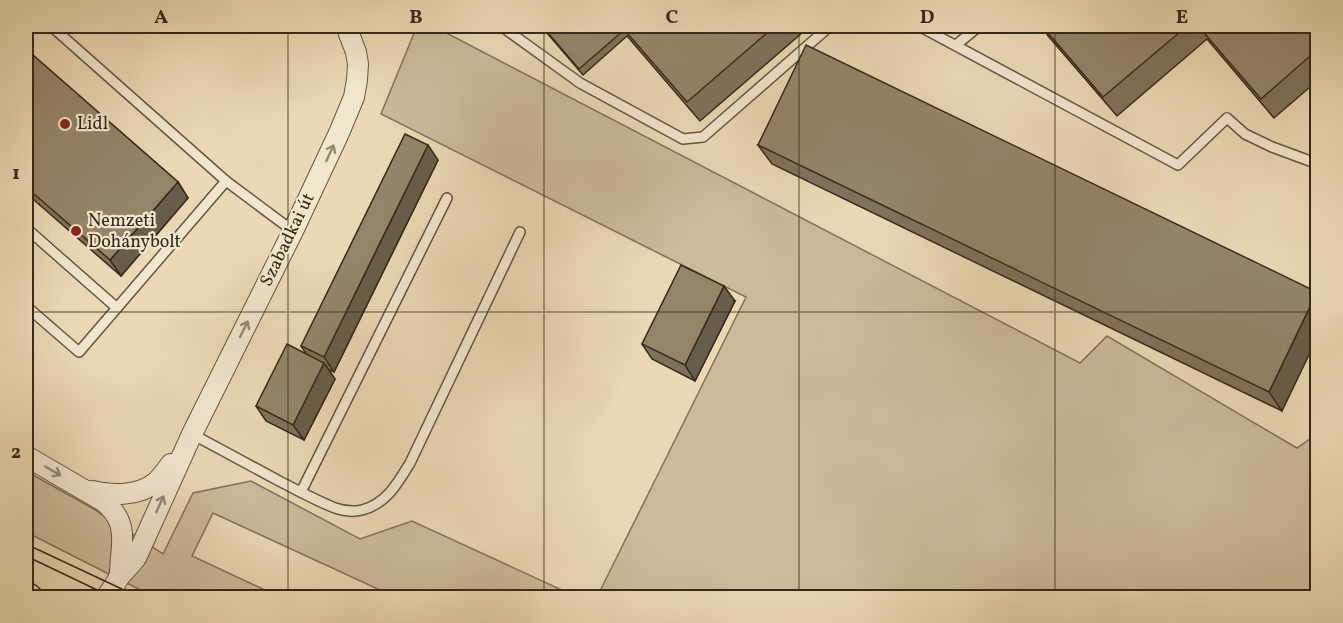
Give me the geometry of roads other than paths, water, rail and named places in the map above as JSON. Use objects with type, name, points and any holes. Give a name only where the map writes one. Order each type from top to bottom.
[{"type":"street","name":"Szabadkai út","points":[[106,597],[119,577],[136,558],[189,441],[339,133],[354,97],[358,64],[354,44],[346,26]]},
{"type":"street","name":"Szabadkai út","points":[[81,487],[96,492],[117,494],[143,489],[154,484],[189,441]]},
{"type":"street","points":[[26,456],[103,501],[117,515],[123,537],[119,577]]},
{"type":"lane","points":[[51,26],[226,181],[293,231]]},
{"type":"lane","points":[[501,26],[580,83],[683,139],[703,137],[830,26]]},
{"type":"lane","points":[[919,26],[1178,165],[1227,118],[1245,134],[1317,164]]},
{"type":"lane","points":[[956,45],[979,26]]},
{"type":"lane","points":[[26,306],[79,352],[226,181]]},
{"type":"lane","points":[[302,492],[447,198]]},
{"type":"lane","points":[[26,228],[117,308]]},
{"type":"lane","points":[[189,441],[336,508],[351,511],[376,505],[389,495],[410,463],[520,232]]},
{"type":"tram line","points":[[26,544],[141,598]]},
{"type":"tram line","points":[[26,556],[114,598]]},
{"type":"place","name":"Lidl","points":[[65,124]]},
{"type":"place","name":"Nemzeti Dohánybolt","points":[[76,231]]}]
